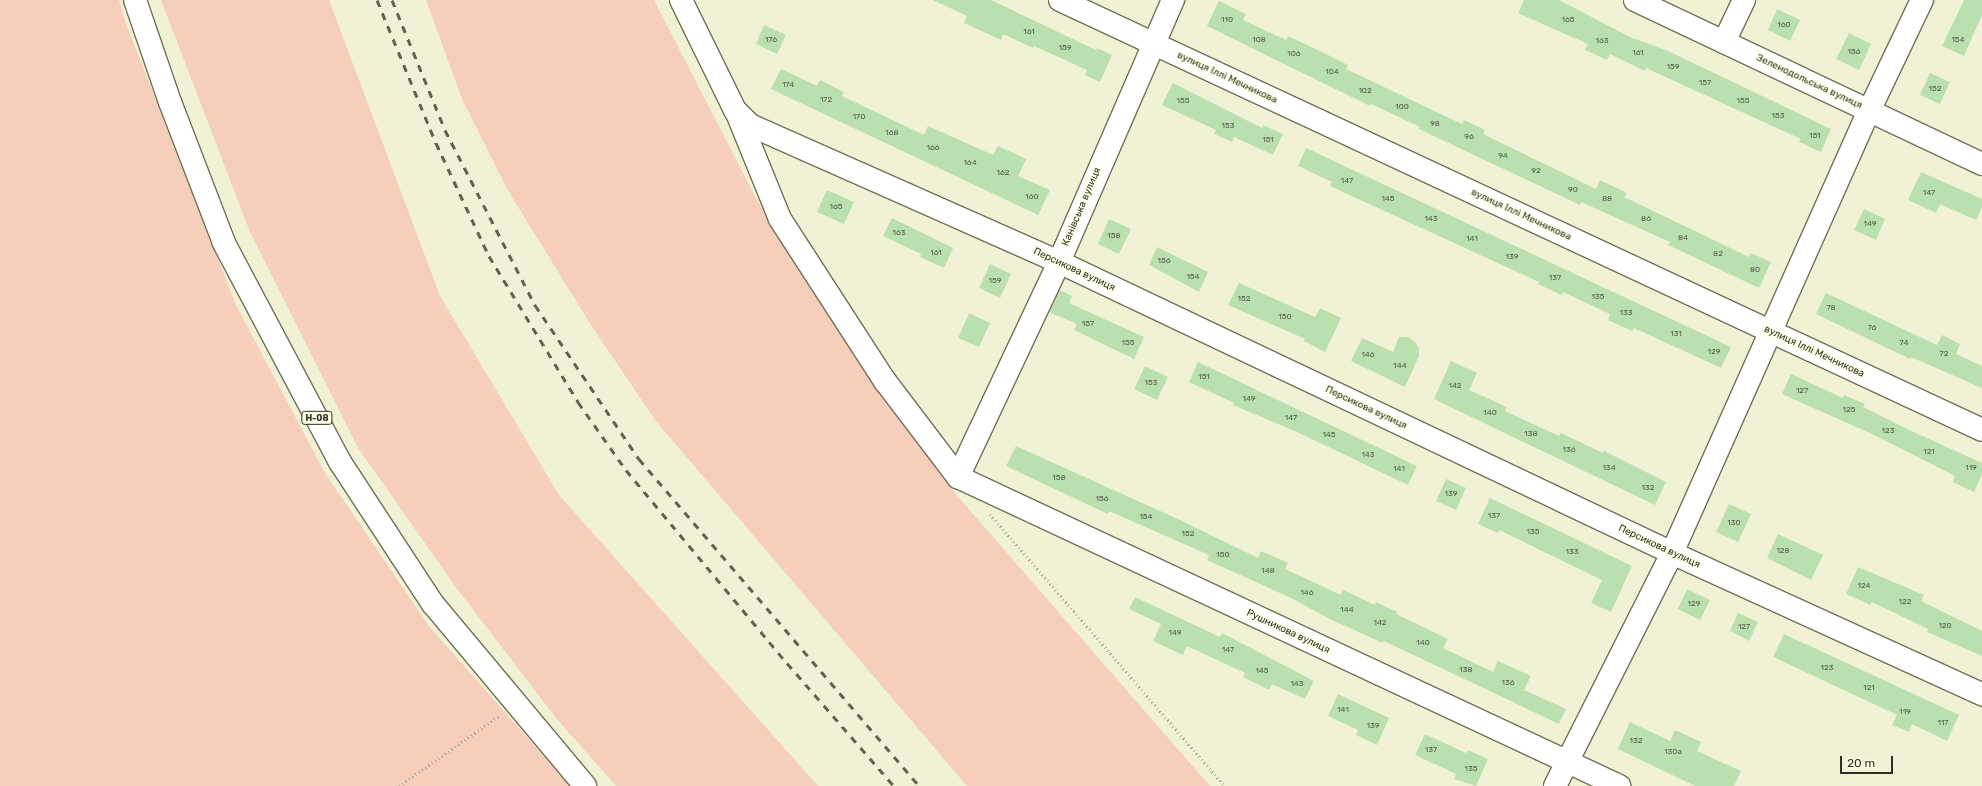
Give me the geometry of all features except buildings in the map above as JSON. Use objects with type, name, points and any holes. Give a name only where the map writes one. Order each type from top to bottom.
[{"type":"street","name":"Н-08","points":[[135,0],[170,102],[224,242],[340,462],[433,604],[585,786]]},
{"type":"street","points":[[681,0],[743,118],[780,218],[885,381],[958,478]]},
{"type":"street","name":"вулиця Іллі Мечникова","points":[[1060,0],[1982,430]]},
{"type":"street","name":"Канівська вулиця","points":[[958,478],[1059,262],[1173,0]]},
{"type":"street","name":"Зеленодольська вулиця","points":[[1635,0],[1982,164]]},
{"type":"street","points":[[1724,42],[1744,0]]},
{"type":"street","points":[[1555,786],[1565,762],[1672,554],[1772,333],[1869,111],[1922,0]]},
{"type":"street","name":"Персикова вулиця","points":[[743,118],[1059,262],[1672,554],[1982,694]]},
{"type":"street","name":"Рушникова вулиця","points":[[958,478],[1619,786]]},
{"type":"path","points":[[989,513],[1225,786]]},
{"type":"path","points":[[399,786],[515,704]]},
{"type":"shaded area","points":[[0,0],[119,0],[127,26],[236,305],[325,473],[429,626],[570,786],[0,786]]},
{"type":"shaded area","points":[[161,0],[329,0],[440,296],[559,495],[818,786],[616,786],[556,718],[455,586],[358,448],[250,232]]},
{"type":"shaded area","points":[[426,0],[654,0],[758,202],[947,484],[1210,786],[967,786],[655,420],[589,322],[507,189],[462,99]]},
{"type":"railway","points":[[377,0],[436,143],[489,256],[578,402],[626,470],[787,663],[894,786]]},
{"type":"railway","points":[[392,0],[445,130],[535,305],[639,459],[919,786]]}]
